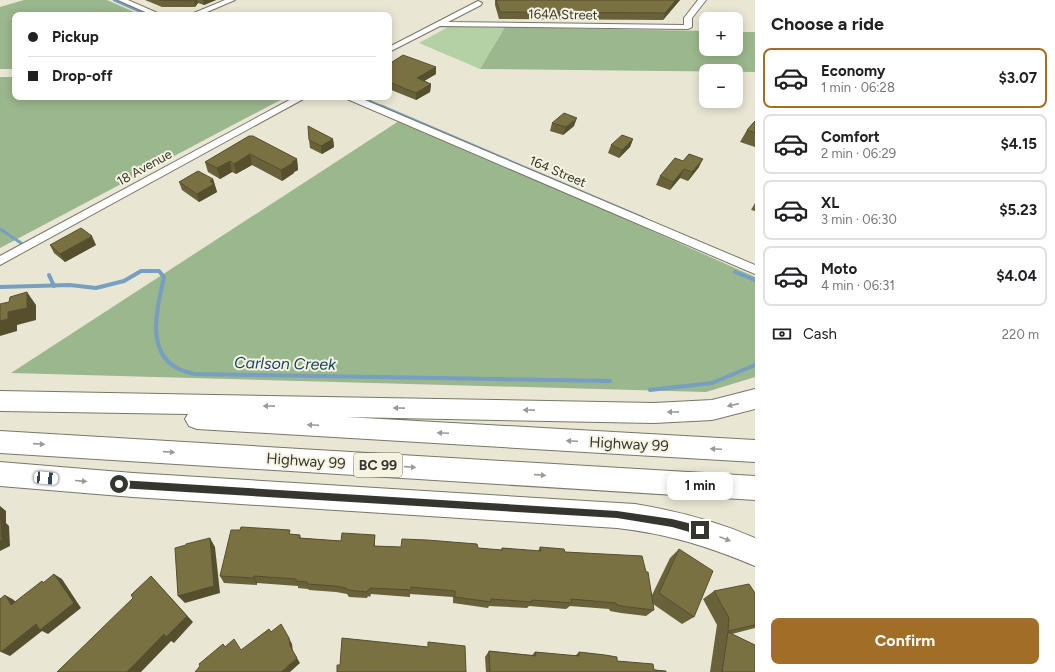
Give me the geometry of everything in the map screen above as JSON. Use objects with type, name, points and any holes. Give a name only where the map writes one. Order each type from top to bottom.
[{"type":"highway","points":[[0,401],[654,412],[712,410],[755,399]]},
{"type":"highway","name":"Highway 99","points":[[0,406],[755,451]]},
{"type":"highway","name":"Highway 99","points":[[0,442],[755,488]]},
{"type":"highway","points":[[0,474],[133,486],[617,514],[645,518],[693,529],[724,538],[755,552]]},
{"type":"street","points":[[122,0],[151,12]]},
{"type":"street","points":[[201,12],[231,0]]},
{"type":"street","name":"164A Street","points":[[438,24],[688,27],[688,18],[702,0]]},
{"type":"street","points":[[392,48],[478,3]]},
{"type":"street","name":"18 Avenue","points":[[0,261],[296,100]]},
{"type":"street","name":"164 Street","points":[[357,100],[755,270]]},
{"type":"green space","points":[[24,0],[107,0],[134,12],[12,12],[12,69],[0,69],[0,7]]},
{"type":"green space","points":[[448,27],[505,27],[480,69],[419,43]]},
{"type":"green space","points":[[505,27],[699,31],[699,56],[743,56],[743,32],[755,32],[755,72],[743,72],[743,64],[699,64],[699,71],[480,69]]},
{"type":"green space","points":[[0,77],[12,77],[12,100],[280,100],[0,248]]},
{"type":"green space","points":[[402,119],[755,277],[755,377],[706,392],[11,373]]},
{"type":"building","points":[[160,0],[194,0],[193,1]]},
{"type":"building","points":[[496,0],[676,0],[665,13],[500,12]]},
{"type":"building","points":[[403,55],[436,67],[417,78],[431,84],[416,93],[392,83],[392,62]]},
{"type":"building","points":[[564,113],[577,118],[566,127],[552,123]]},
{"type":"building","points":[[755,121],[755,133],[747,130]]},
{"type":"building","points":[[308,126],[333,139],[321,146],[309,140]]},
{"type":"building","points":[[622,135],[633,139],[622,150],[611,145]]},
{"type":"building","points":[[249,136],[253,136],[297,159],[281,170],[250,154],[234,164],[230,161],[217,168],[205,162]]},
{"type":"building","points":[[689,154],[703,159],[692,172],[684,169],[673,182],[660,176],[675,158],[683,161]]},
{"type":"building","points":[[198,171],[213,179],[210,181],[214,184],[197,194],[179,182]]},
{"type":"building","points":[[81,228],[92,236],[60,254],[50,245]]},
{"type":"building","points":[[27,292],[27,308],[8,312],[8,319],[0,321],[0,304],[9,302],[10,297]]},
{"type":"building","points":[[1,520],[2,541],[0,541]]},
{"type":"building","points":[[241,527],[290,530],[289,534],[300,535],[299,538],[341,541],[342,533],[375,535],[374,546],[401,547],[402,539],[477,544],[478,548],[502,550],[502,548],[541,551],[540,547],[564,549],[565,552],[642,556],[646,572],[648,572],[654,610],[617,605],[616,603],[571,599],[572,603],[491,599],[491,602],[455,597],[455,591],[411,587],[411,590],[370,588],[367,592],[348,590],[346,588],[335,586],[307,584],[307,582],[296,581],[296,579],[254,576],[254,578],[220,576],[231,530],[240,530]]},
{"type":"building","points":[[210,538],[214,586],[178,596],[175,548]]},
{"type":"building","points":[[679,549],[713,571],[694,617],[659,593]]},
{"type":"building","points":[[54,574],[74,603],[40,630],[36,624],[1,652],[0,599],[5,595],[11,605],[42,581],[43,583]]},
{"type":"building","points":[[151,576],[187,616],[166,637],[164,634],[127,672],[57,672],[133,598],[131,595]]},
{"type":"building","points":[[749,584],[755,593],[755,625],[728,631],[729,618],[714,591]]},
{"type":"building","points":[[281,624],[289,638],[290,646],[297,658],[281,672],[195,672],[200,666],[199,664],[223,644],[225,647],[234,639],[241,650],[269,629],[271,632]]},
{"type":"building","points":[[728,632],[755,645],[755,672],[722,672]]},
{"type":"building","points":[[342,638],[428,647],[428,642],[465,646],[466,672],[337,672],[337,665],[340,665]]},
{"type":"building","points":[[489,651],[536,656],[535,652],[579,656],[579,652],[605,655],[617,657],[617,661],[653,664],[654,670],[666,672],[490,672]]},
{"type":"waterway","points":[[114,0],[141,12]]},
{"type":"waterway","points":[[367,100],[383,107]]},
{"type":"waterway","points":[[381,106],[643,218]]},
{"type":"waterway","points":[[0,229],[21,243]]},
{"type":"waterway","name":"Carlson Creek","points":[[54,285],[70,285],[96,288],[124,281],[141,271],[159,271],[164,277],[156,322],[160,349],[167,360],[178,369],[195,374],[610,381]]},
{"type":"waterway","points":[[735,272],[755,280]]},
{"type":"waterway","points":[[49,275],[54,285]]},
{"type":"waterway","points":[[0,287],[54,285]]},
{"type":"waterway","points":[[650,390],[712,383],[755,365]]},
{"type":"route","points":[[119,484],[617,514],[672,523],[700,530]]}]
